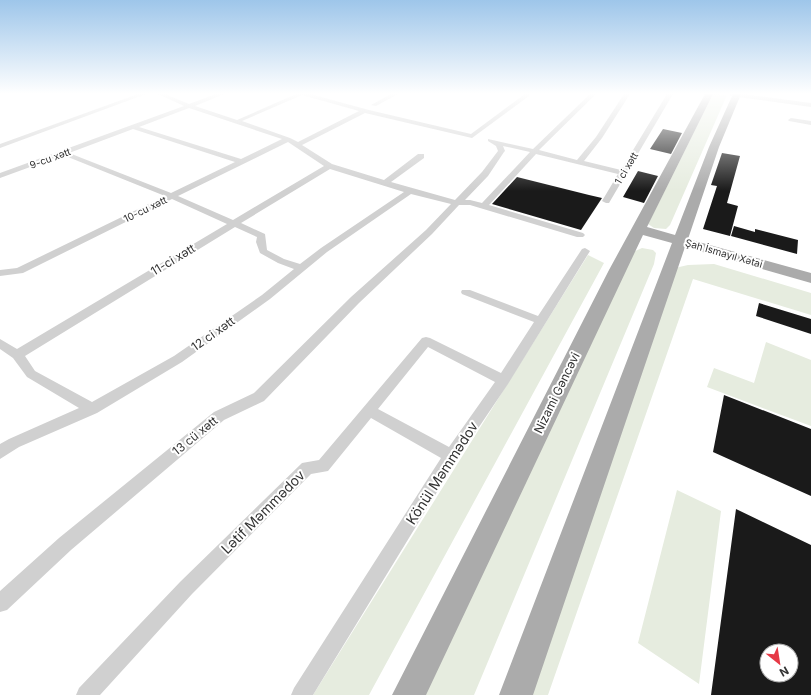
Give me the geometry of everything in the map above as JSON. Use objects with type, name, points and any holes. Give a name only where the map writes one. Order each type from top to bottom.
[{"type":"main road","name":"Nizami Gəncəvi","points":[[409,695],[638,229],[692,126]]},
{"type":"main road","points":[[516,695],[663,285],[681,241],[691,207],[722,126]]},
{"type":"main road","name":"Şah İsmayıl Xətai","points":[[638,229],[811,278]]},
{"type":"street","points":[[0,146],[54,126]]},
{"type":"street","points":[[254,126],[288,139],[329,166],[410,191],[456,203],[470,202],[580,235]]},
{"type":"street","points":[[298,145],[334,126]]},
{"type":"street","points":[[431,126],[623,173]]},
{"type":"street","points":[[472,136],[485,126]]},
{"type":"street","points":[[484,206],[560,126]]},
{"type":"street","points":[[579,162],[605,126]]},
{"type":"street","name":"1 ci xətt","points":[[606,201],[651,126]]},
{"type":"street","points":[[134,127],[241,162]]},
{"type":"street","name":"9-cu xətt","points":[[0,176],[134,127]]},
{"type":"street","name":"10-cu xətt","points":[[0,274],[19,271],[288,139]]},
{"type":"street","name":"13 cü xətt","points":[[0,603],[65,544],[219,416],[259,397],[355,300],[429,232],[485,174],[502,151],[499,145],[490,140]]},
{"type":"street","points":[[64,153],[171,196],[262,236],[261,242],[263,251],[270,256],[302,268]]},
{"type":"street","points":[[385,183],[421,156]]},
{"type":"street","name":"11-ci xətt","points":[[17,355],[329,166]]},
{"type":"street","name":"12 ci xətt","points":[[0,452],[14,443],[92,408],[178,358],[266,297],[324,250],[410,191]]},
{"type":"street","name":"Könül Məmmədov","points":[[301,695],[451,456],[503,380],[585,251]]},
{"type":"street","points":[[466,292],[541,321]]},
{"type":"street","name":"Lətif Məmmədov","points":[[86,695],[186,588],[307,468],[323,466],[426,341],[503,380]]},
{"type":"street","points":[[0,343],[17,355],[32,374],[92,408]]},
{"type":"street","points":[[368,410],[451,456]]},
{"type":"shaded area","points":[[697,126],[713,126],[670,225],[666,229],[654,228],[648,224]]},
{"type":"shaded area","points":[[642,248],[653,250],[656,253],[654,264],[474,695],[419,695],[633,252]]},
{"type":"shaded area","points":[[588,255],[604,263],[369,695],[313,695]]},
{"type":"shaded area","points":[[714,264],[811,293],[811,315],[693,279],[548,695],[528,695],[675,268],[688,265]]},
{"type":"shaded area","points":[[766,342],[811,360],[811,426],[707,387],[714,368],[754,383]]},
{"type":"shaded area","points":[[677,490],[721,511],[699,684],[638,643]]},
{"type":"building","points":[[663,129],[682,133],[671,154],[650,149]]},
{"type":"building","points":[[722,153],[740,156],[727,203],[738,206],[730,236],[703,229],[717,186],[711,185]]},
{"type":"building","points":[[638,171],[658,176],[644,203],[623,197]]},
{"type":"building","points":[[517,177],[602,198],[581,230],[492,204]]},
{"type":"building","points":[[734,226],[755,232],[755,229],[798,240],[797,254],[731,236]]},
{"type":"building","points":[[759,303],[811,319],[811,334],[756,316]]},
{"type":"building","points":[[724,395],[811,429],[811,496],[713,452]]},
{"type":"building","points":[[736,509],[811,545],[811,695],[711,695]]}]
